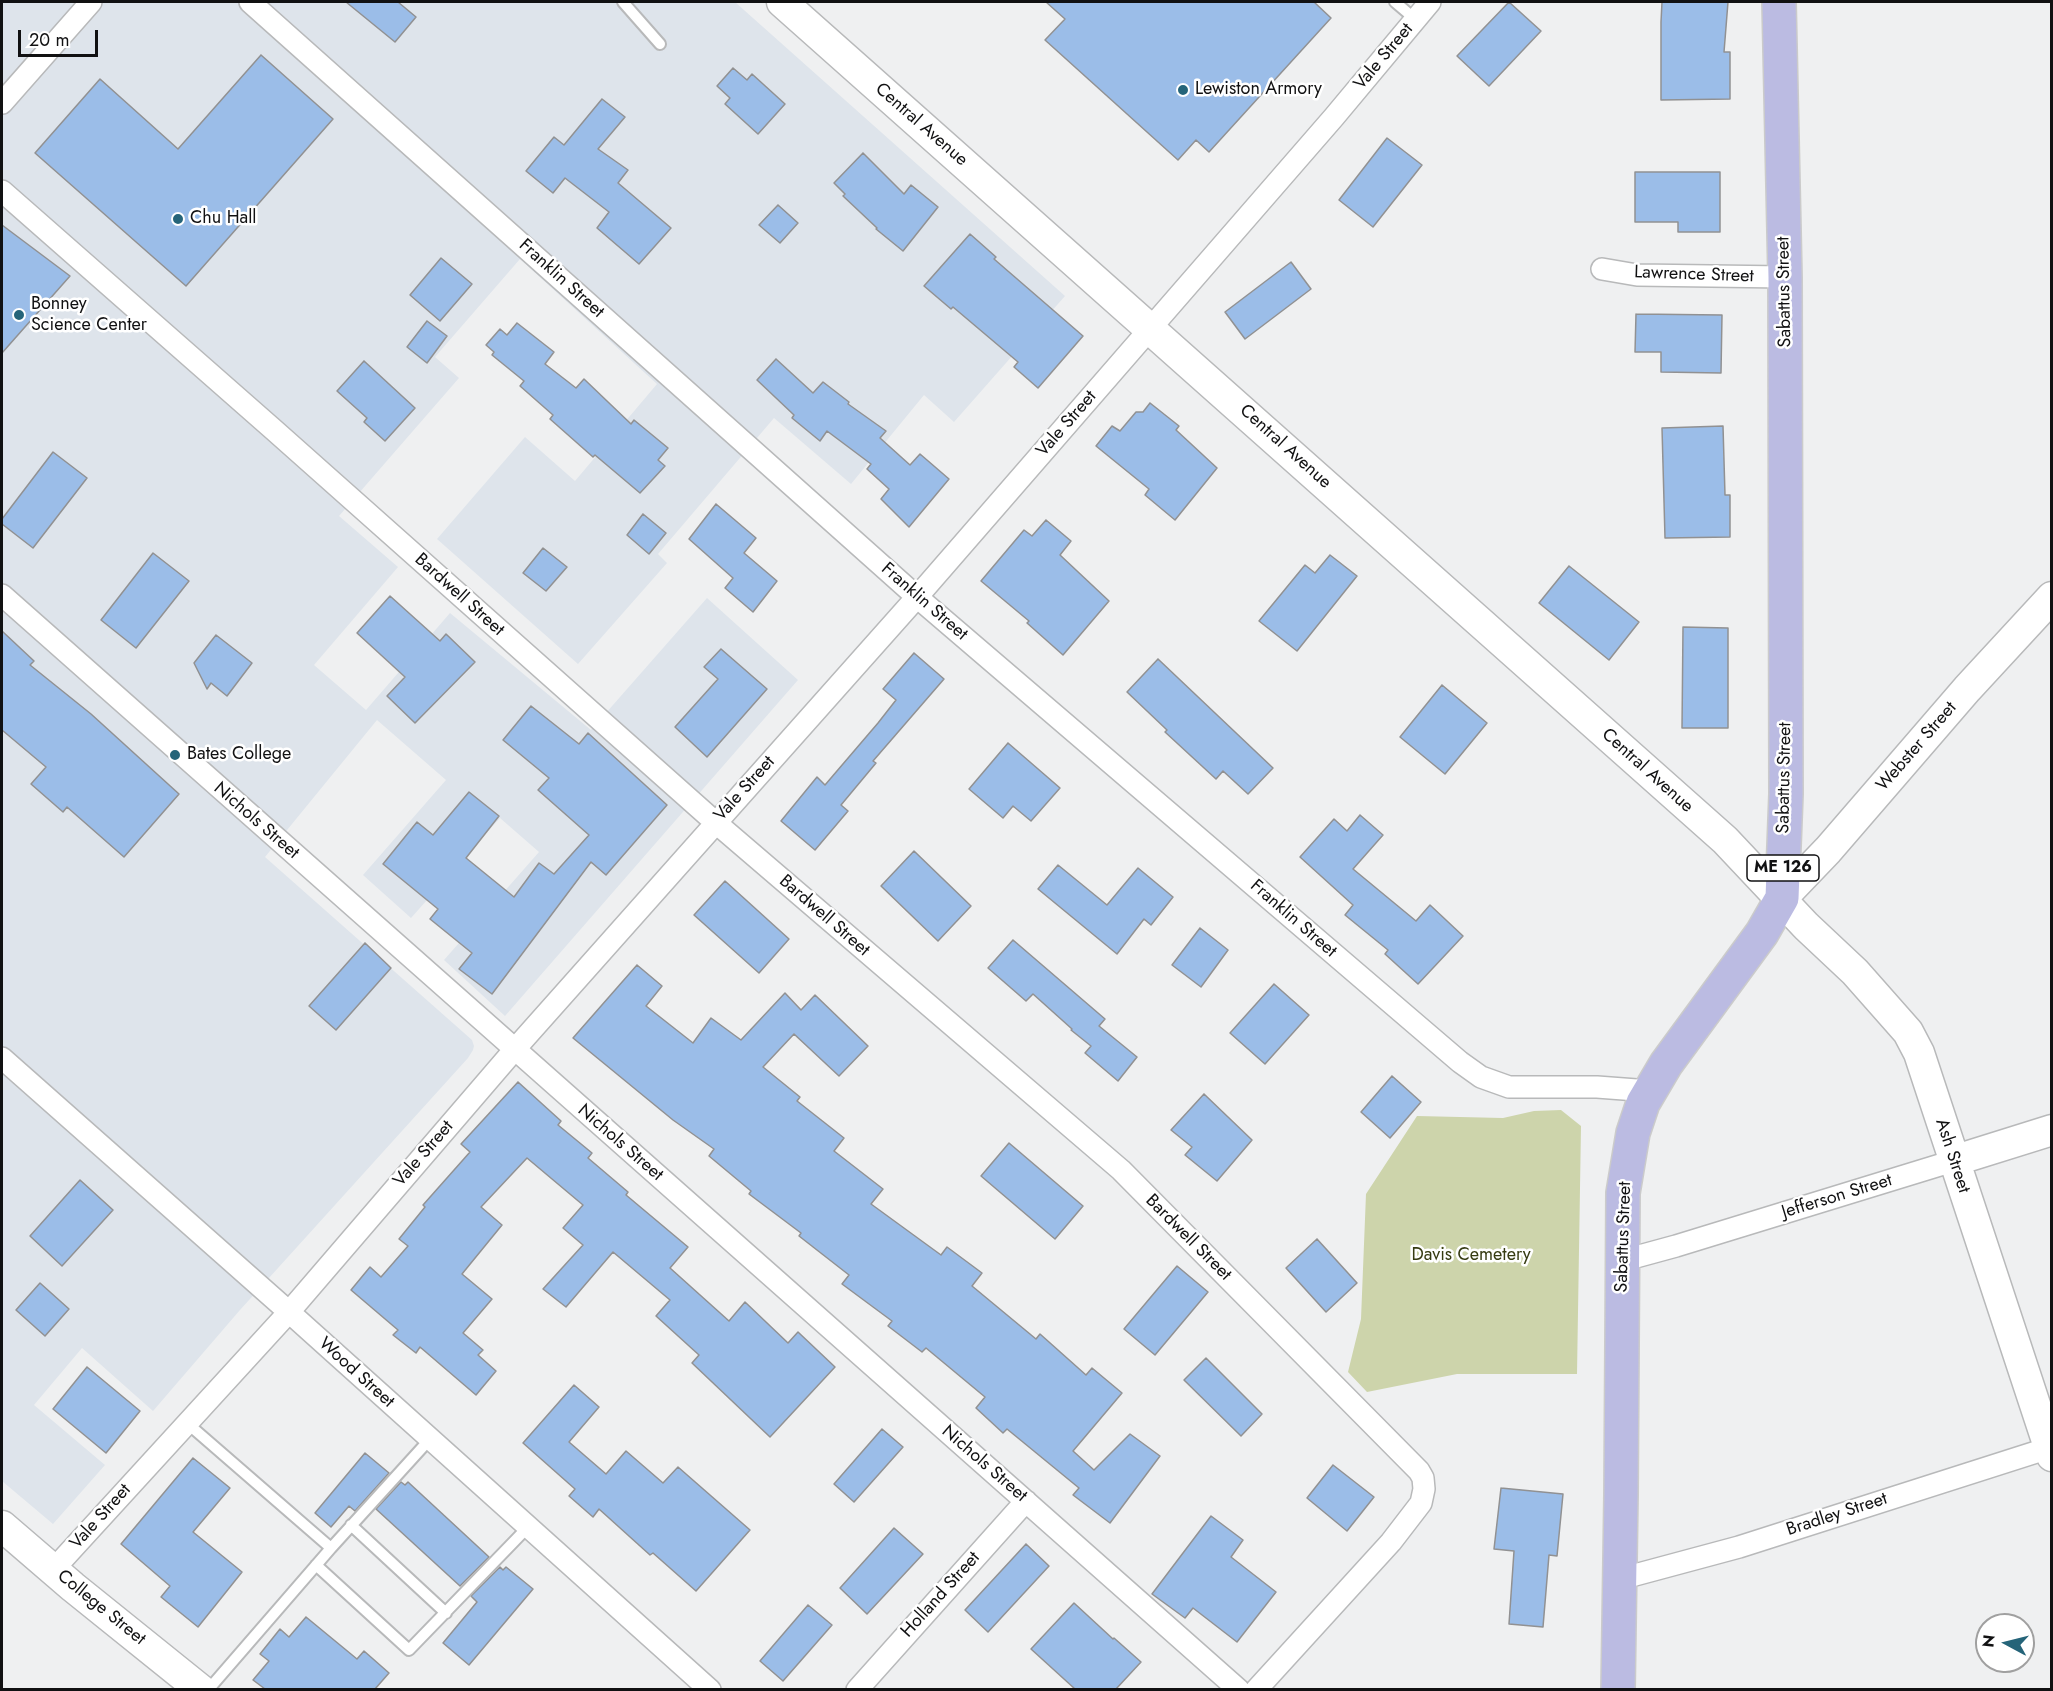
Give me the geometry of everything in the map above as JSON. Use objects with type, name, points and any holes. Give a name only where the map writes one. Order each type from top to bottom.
[{"type":"main road","name":"Sabattus Street","points":[[1618,1689],[1621,1261],[1623,1193],[1633,1133],[1650,1091],[1666,1064],[1762,933],[1782,898],[1786,794],[1785,277],[1779,2]]},
{"type":"street","points":[[2,103],[91,2]]},
{"type":"street","name":"Franklin Street","points":[[250,2],[917,597],[1460,1062],[1481,1077],[1509,1087],[1588,1087],[1650,1091]]},
{"type":"street","name":"Central Avenue","points":[[782,2],[1725,840],[1782,898]]},
{"type":"street","name":"Vale Street","points":[[53,1570],[289,1312],[515,1049],[917,597],[1334,117],[1430,2]]},
{"type":"street","name":"Bardwell Street","points":[[2,191],[715,822],[1121,1170],[1419,1471],[1423,1478],[1424,1489],[1421,1503],[1391,1542],[1256,1689]]},
{"type":"street","name":"Lawrence Street","points":[[1602,269],[1637,275],[1785,277]]},
{"type":"street","name":"Nichols Street","points":[[2,595],[1239,1689]]},
{"type":"street","name":"Webster Street","points":[[1782,898],[1828,850],[1967,689],[2052,597]]},
{"type":"street","name":"Ash Street","points":[[1782,898],[1806,926],[1855,972],[1908,1032],[1919,1053],[1953,1161],[2051,1450]]},
{"type":"street","name":"Wood Street","points":[[2,1058],[710,1689]]},
{"type":"street","name":"Jefferson Street","points":[[1621,1261],[2052,1130]]},
{"type":"street","name":"Bradley Street","points":[[1620,1579],[1739,1547],[2051,1450]]},
{"type":"street","name":"Holland Street","points":[[857,1689],[1026,1501]]},
{"type":"street","name":"College Street","points":[[5,1536],[53,1570],[201,1689]]},
{"type":"lane","points":[[623,2],[660,44]]},
{"type":"lane","points":[[1395,2],[1415,19]]},
{"type":"lane","points":[[187,1423],[332,1548]]},
{"type":"lane","points":[[208,1689],[351,1525],[430,1439]]},
{"type":"lane","points":[[351,1525],[446,1613]]},
{"type":"lane","points":[[316,1565],[409,1650],[528,1527]]},
{"type":"shaded area","name":"Bates College","points":[[2,2],[735,2],[1065,296],[954,422],[924,395],[851,484],[774,418],[658,554],[667,563],[578,664],[437,539],[525,437],[575,481],[657,384],[520,259],[435,357],[459,378],[339,516],[398,567],[314,665],[366,710],[450,613],[591,730],[707,598],[798,680],[505,1016],[444,960],[539,852],[500,818],[411,918],[363,875],[446,780],[377,720],[265,857],[472,1040],[473,1050],[240,1310],[153,1411],[82,1348],[34,1405],[105,1465],[53,1524],[2,1481]]},
{"type":"green space","name":"Davis Cemetery","points":[[1561,1110],[1581,1126],[1577,1374],[1457,1374],[1367,1392],[1348,1372],[1361,1319],[1366,1194],[1417,1116],[1503,1118],[1534,1111]]},
{"type":"building","points":[[346,2],[398,2],[416,17],[395,42]]},
{"type":"building","name":"Lewiston Armory","points":[[1046,2],[1314,2],[1331,18],[1209,152],[1196,140],[1178,160],[1045,40],[1065,19]]},
{"type":"building","points":[[1509,2],[1541,31],[1489,86],[1457,56]]},
{"type":"building","points":[[1662,2],[1728,2],[1724,52],[1730,52],[1730,99],[1661,100]]},
{"type":"building","name":"Chu Hall","points":[[261,55],[333,119],[186,286],[35,153],[100,79],[178,149]]},
{"type":"building","points":[[733,68],[747,80],[752,74],[785,104],[758,134],[725,104],[730,98],[717,86]]},
{"type":"building","points":[[602,99],[625,117],[598,149],[628,170],[618,183],[671,228],[639,264],[597,228],[609,212],[565,178],[553,193],[526,171],[554,137],[564,145]]},
{"type":"building","points":[[1387,138],[1422,165],[1373,227],[1339,200]]},
{"type":"building","points":[[863,153],[904,194],[911,185],[938,207],[903,251],[876,229],[843,196],[845,194],[834,183]]},
{"type":"building","points":[[1635,172],[1720,172],[1720,232],[1678,232],[1678,222],[1635,222]]},
{"type":"building","points":[[778,205],[798,223],[780,243],[759,225]]},
{"type":"building","name":"Bonney Science Center","points":[[2,225],[70,276],[2,353]]},
{"type":"building","points":[[970,234],[996,257],[994,259],[1083,336],[1038,388],[1014,367],[1018,362],[953,307],[951,309],[924,286]]},
{"type":"building","points":[[441,258],[472,284],[440,321],[410,295]]},
{"type":"building","points":[[1291,262],[1311,289],[1245,339],[1225,312]]},
{"type":"building","points":[[1636,314],[1722,315],[1721,373],[1661,372],[1661,352],[1635,352]]},
{"type":"building","points":[[427,321],[447,336],[427,363],[407,347]]},
{"type":"building","points":[[517,323],[554,352],[545,364],[576,388],[584,379],[631,424],[634,420],[668,448],[658,460],[665,466],[640,493],[595,455],[593,457],[550,419],[553,415],[520,386],[524,381],[492,355],[494,352],[486,345],[500,329],[507,335]]},
{"type":"building","points":[[776,359],[813,393],[823,382],[849,402],[848,404],[886,431],[880,438],[910,465],[920,454],[949,479],[909,527],[881,499],[889,489],[867,469],[871,464],[827,431],[820,441],[792,418],[794,415],[757,380]]},
{"type":"building","points":[[364,361],[415,408],[385,441],[364,422],[367,418],[337,391]]},
{"type":"building","points":[[1150,403],[1179,426],[1176,430],[1217,468],[1175,520],[1145,495],[1149,489],[1096,446],[1112,426],[1120,431],[1136,412],[1143,412]]},
{"type":"building","points":[[1723,426],[1725,495],[1730,495],[1730,537],[1665,538],[1662,428]]},
{"type":"building","points":[[53,452],[87,478],[33,548],[2,524],[2,519]]},
{"type":"building","points":[[716,504],[756,538],[744,553],[777,581],[753,612],[725,588],[733,578],[689,539]]},
{"type":"building","points":[[643,514],[666,533],[649,554],[627,535]]},
{"type":"building","points":[[1046,520],[1071,541],[1060,555],[1109,601],[1063,655],[1027,623],[1029,621],[981,581],[1024,530],[1032,536]]},
{"type":"building","points":[[543,548],[567,567],[546,591],[523,573]]},
{"type":"building","points":[[153,553],[189,581],[136,648],[101,620]]},
{"type":"building","points":[[1330,555],[1357,576],[1297,651],[1259,621],[1305,565],[1315,573]]},
{"type":"building","points":[[1569,566],[1639,622],[1609,660],[1539,603]]},
{"type":"building","points":[[390,596],[440,641],[446,634],[475,662],[415,723],[387,696],[405,677],[357,633]]},
{"type":"building","points":[[1683,627],[1728,628],[1728,728],[1682,728]]},
{"type":"building","points":[[2,631],[34,661],[30,665],[91,714],[179,794],[124,857],[67,807],[63,812],[31,784],[46,767],[2,730]]},
{"type":"building","points":[[216,635],[252,663],[227,696],[211,683],[207,689],[194,663]]},
{"type":"building","points":[[721,649],[767,689],[707,757],[675,727],[718,679],[704,667]]},
{"type":"building","points":[[914,653],[944,679],[873,761],[876,763],[841,805],[848,811],[815,850],[781,821],[817,777],[825,785],[878,723],[896,700],[883,689]]},
{"type":"building","points":[[1158,659],[1273,768],[1248,794],[1223,771],[1216,779],[1165,732],[1167,730],[1127,692]]},
{"type":"building","points":[[1442,685],[1487,723],[1445,774],[1400,737]]},
{"type":"building","points":[[531,706],[579,744],[588,733],[667,805],[606,875],[591,862],[492,994],[459,969],[472,953],[430,919],[438,909],[383,864],[417,822],[433,835],[469,792],[499,816],[466,858],[514,897],[539,863],[554,874],[589,835],[538,790],[549,778],[503,740]]},
{"type":"building","points":[[1008,743],[1060,788],[1031,821],[1013,806],[1003,818],[969,789]]},
{"type":"building","points":[[1360,815],[1383,835],[1353,869],[1416,921],[1430,905],[1463,936],[1418,984],[1385,954],[1388,950],[1345,915],[1353,905],[1300,857],[1334,819],[1347,831]]},
{"type":"building","points":[[914,851],[971,906],[938,941],[881,886]]},
{"type":"building","points":[[1058,865],[1107,905],[1138,868],[1173,897],[1151,925],[1144,919],[1117,954],[1038,889]]},
{"type":"building","points":[[725,881],[789,939],[759,973],[694,915]]},
{"type":"building","points":[[1200,928],[1228,950],[1201,987],[1172,965]]},
{"type":"building","points":[[1013,940],[1105,1019],[1099,1026],[1137,1057],[1118,1081],[1085,1053],[1091,1046],[1033,994],[1026,1001],[988,968]]},
{"type":"building","points":[[365,943],[391,968],[336,1030],[309,1006]]},
{"type":"building","points":[[637,965],[662,986],[646,1006],[693,1043],[711,1018],[741,1040],[785,993],[801,1010],[815,995],[868,1046],[839,1076],[794,1034],[763,1067],[800,1097],[797,1101],[844,1138],[834,1151],[883,1189],[871,1204],[941,1255],[947,1247],[982,1273],[972,1286],[1036,1339],[1040,1334],[1086,1375],[1092,1368],[1122,1393],[1073,1451],[1094,1470],[1130,1434],[1160,1456],[1110,1523],[1073,1495],[1079,1488],[1007,1429],[1003,1433],[976,1408],[985,1397],[926,1348],[922,1352],[888,1326],[892,1321],[842,1284],[849,1275],[799,1236],[801,1233],[749,1194],[751,1191],[709,1156],[714,1149],[673,1120],[573,1038]]},
{"type":"building","points":[[1274,984],[1309,1015],[1265,1064],[1230,1033]]},
{"type":"building","points":[[1392,1076],[1421,1102],[1390,1138],[1361,1112]]},
{"type":"building","points":[[518,1082],[561,1121],[558,1125],[592,1153],[588,1158],[628,1192],[626,1195],[688,1247],[670,1268],[729,1321],[745,1302],[788,1343],[798,1332],[835,1367],[770,1437],[692,1363],[699,1355],[656,1316],[670,1300],[613,1252],[566,1307],[543,1289],[583,1245],[563,1228],[583,1205],[527,1158],[481,1207],[502,1225],[462,1274],[492,1299],[463,1333],[483,1350],[478,1355],[496,1371],[476,1395],[420,1347],[416,1353],[393,1335],[398,1330],[351,1290],[370,1267],[381,1277],[408,1246],[399,1239],[425,1207],[423,1205],[470,1152],[461,1144]]},
{"type":"building","points":[[1204,1094],[1252,1140],[1217,1181],[1185,1155],[1192,1147],[1171,1130]]},
{"type":"building","points":[[1009,1143],[1083,1206],[1055,1239],[981,1176]]},
{"type":"building","points":[[80,1180],[113,1210],[62,1266],[30,1236]]},
{"type":"building","points":[[1317,1239],[1357,1283],[1326,1312],[1286,1268]]},
{"type":"building","points":[[1177,1266],[1208,1292],[1155,1355],[1124,1329]]},
{"type":"building","points":[[40,1283],[69,1309],[45,1336],[16,1310]]},
{"type":"building","points":[[1206,1358],[1262,1414],[1241,1436],[1184,1380]]},
{"type":"building","points":[[87,1367],[140,1411],[106,1453],[53,1409]]},
{"type":"building","points":[[574,1385],[599,1407],[569,1442],[606,1474],[626,1451],[663,1483],[678,1467],[750,1530],[696,1591],[653,1553],[650,1555],[599,1509],[593,1517],[569,1496],[575,1489],[523,1443]]},
{"type":"building","points":[[882,1429],[903,1447],[854,1502],[834,1484]]},
{"type":"building","points":[[365,1453],[389,1473],[355,1511],[349,1506],[331,1527],[315,1513]]},
{"type":"building","points":[[193,1458],[230,1488],[193,1532],[242,1572],[198,1627],[161,1597],[170,1586],[121,1544]]},
{"type":"building","points":[[1333,1465],[1374,1497],[1347,1531],[1307,1498]]},
{"type":"building","points":[[401,1482],[405,1485],[408,1482],[489,1557],[460,1586],[376,1509]]},
{"type":"building","points":[[1501,1488],[1563,1494],[1557,1556],[1549,1555],[1543,1627],[1509,1624],[1514,1551],[1494,1549]]},
{"type":"building","points":[[1211,1516],[1243,1540],[1231,1557],[1276,1592],[1237,1642],[1193,1608],[1185,1618],[1152,1594]]},
{"type":"building","points":[[894,1528],[923,1554],[867,1614],[840,1588]]},
{"type":"building","points":[[1026,1544],[1049,1566],[988,1632],[965,1610]]},
{"type":"building","points":[[500,1567],[503,1570],[506,1567],[533,1589],[469,1665],[443,1643],[477,1602],[471,1596]]},
{"type":"building","points":[[1074,1603],[1141,1662],[1116,1689],[1075,1689],[1031,1649]]},
{"type":"building","points":[[808,1605],[832,1625],[783,1681],[760,1661]]},
{"type":"building","points":[[306,1617],[357,1659],[364,1651],[389,1673],[375,1689],[265,1689],[253,1680],[269,1661],[260,1654],[280,1629],[289,1637]]},
{"type":"place","name":"Lewiston Armory","points":[[1183,90]]},
{"type":"place","name":"Chu Hall","points":[[178,219]]},
{"type":"place","name":"Bonney Science Center","points":[[19,315]]},
{"type":"place","name":"Bates College","points":[[175,755]]}]
